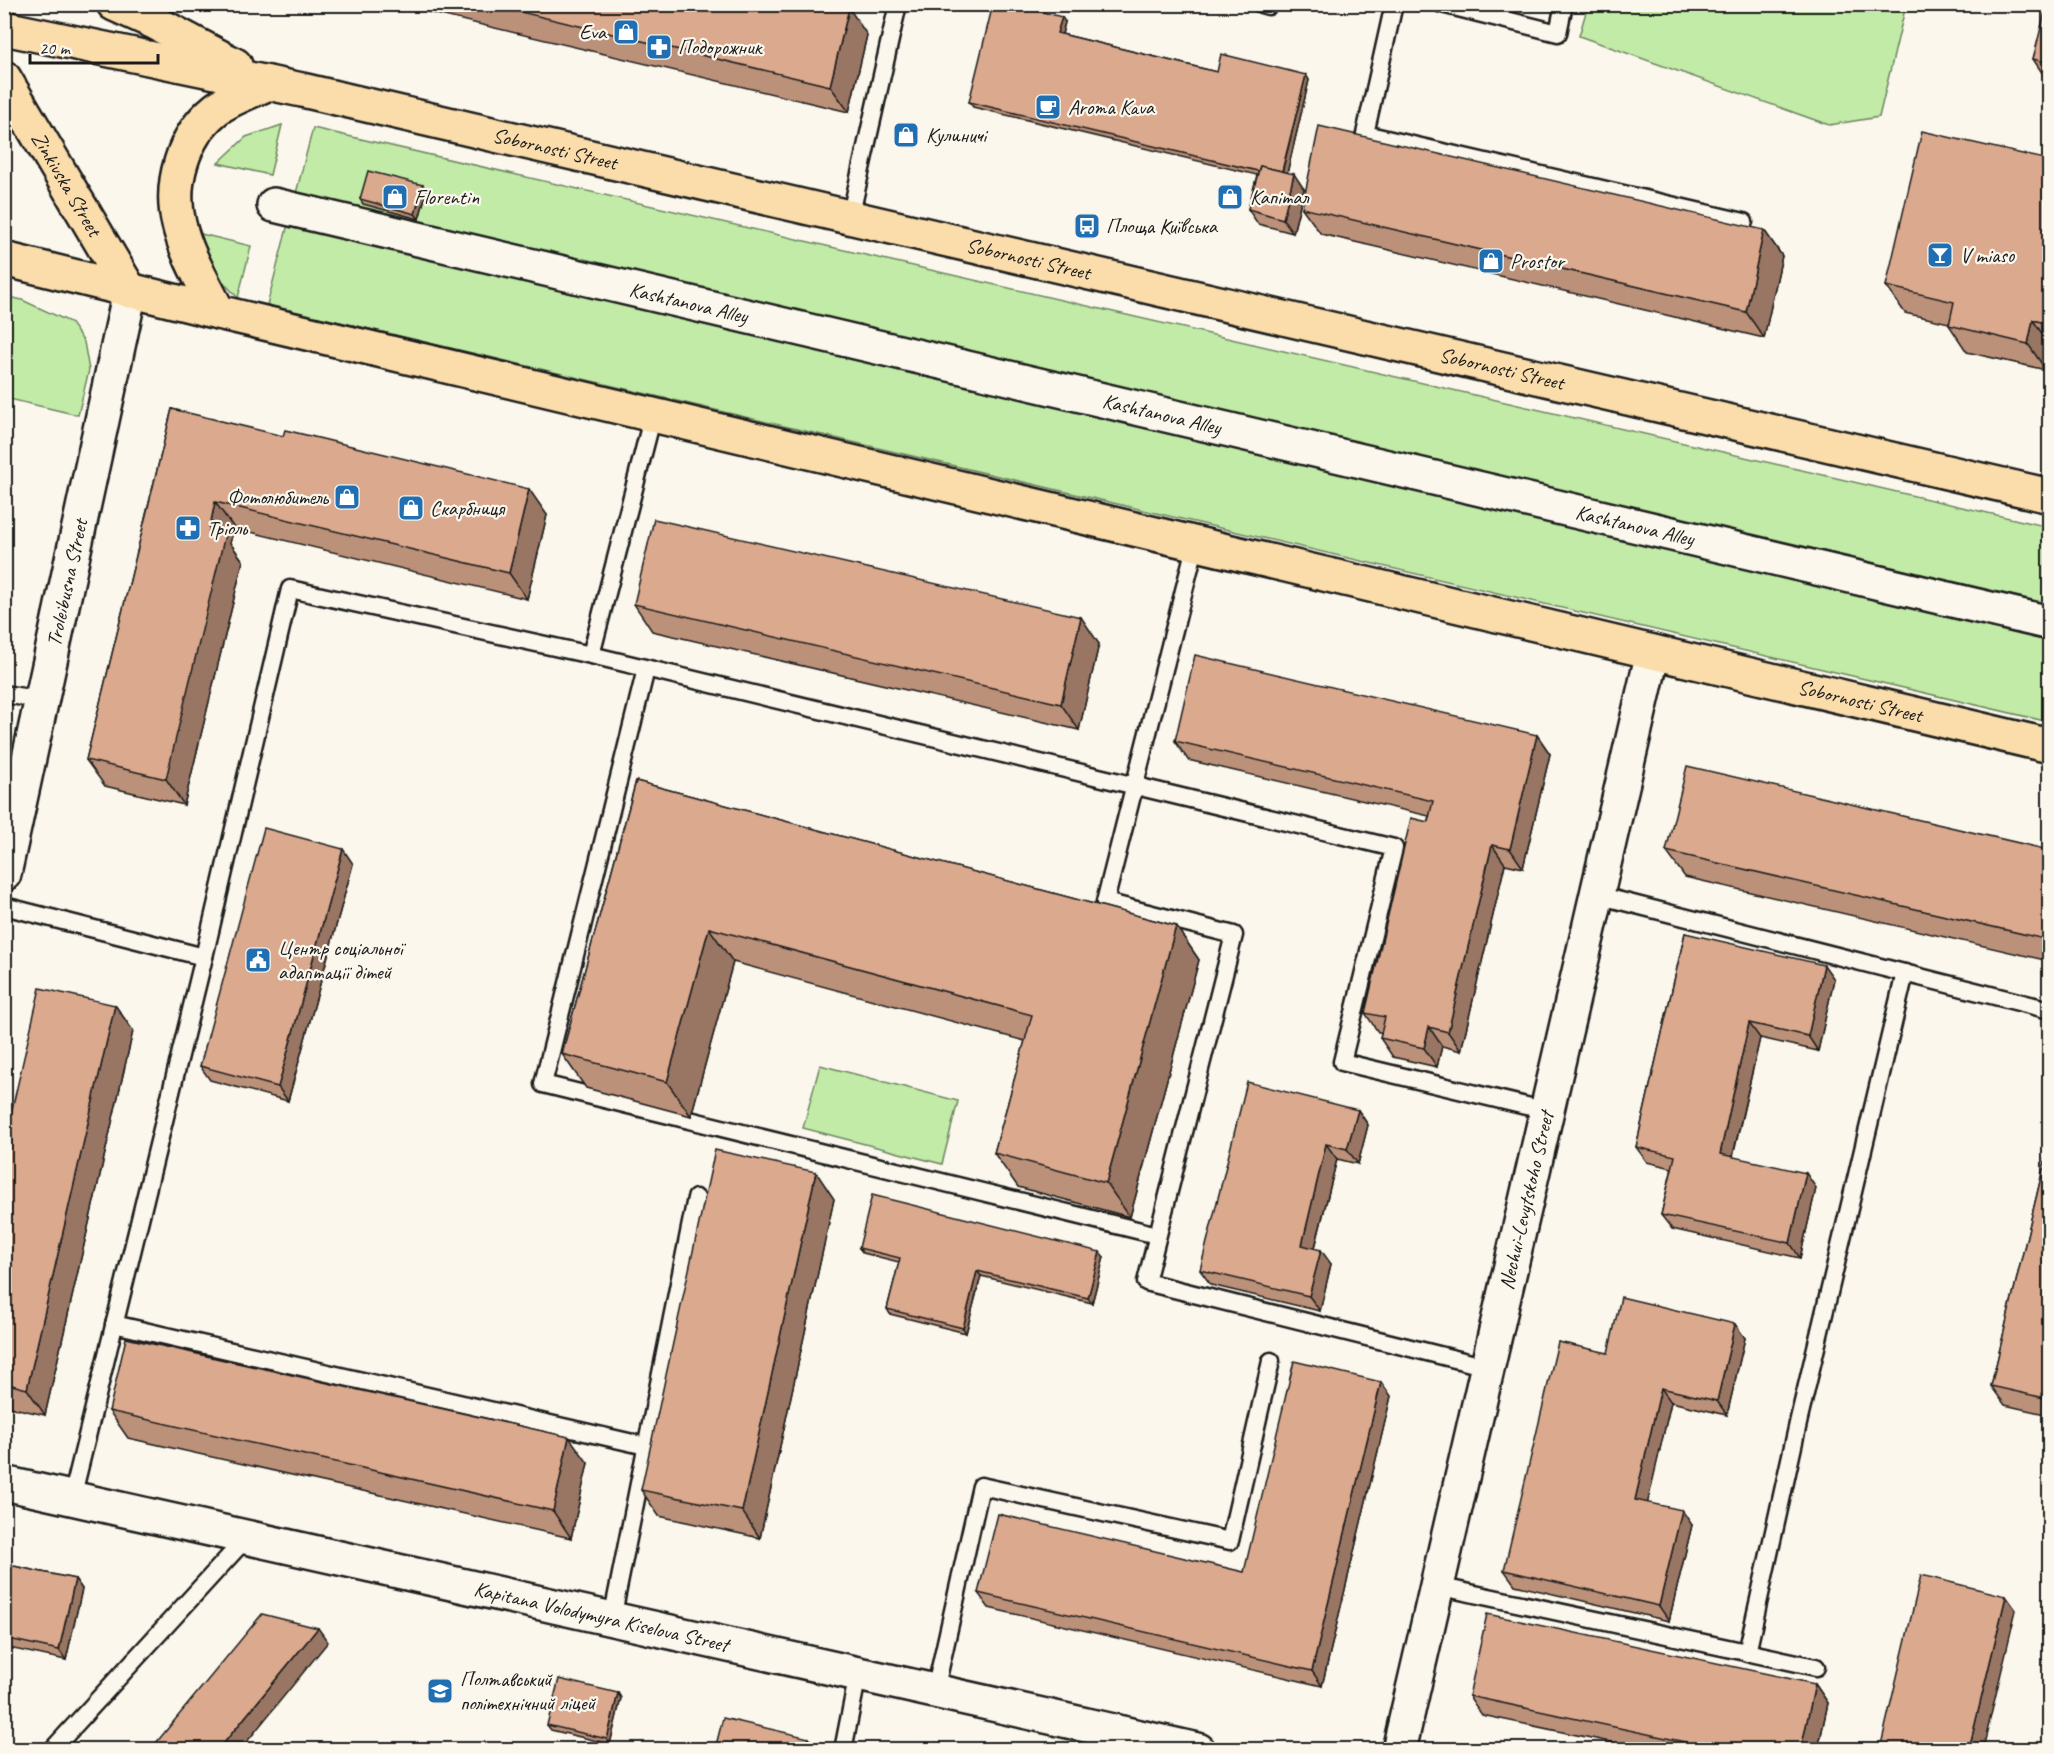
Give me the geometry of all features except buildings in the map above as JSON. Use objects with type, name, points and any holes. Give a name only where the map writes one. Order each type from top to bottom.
[{"type":"main road","points":[[114,4],[154,22],[268,83]]},
{"type":"main road","name":"Sobornosti Street","points":[[4,28],[268,83],[2049,496]]},
{"type":"main road","name":"Zinkivska Street","points":[[4,78],[130,291]]},
{"type":"main road","points":[[218,312],[178,223],[176,192],[180,160],[193,134],[215,109],[268,83]]},
{"type":"main road","name":"Sobornosti Street","points":[[4,259],[218,312],[2049,746]]},
{"type":"street","name":"Kashtanova Alley","points":[[274,205],[2049,623]]},
{"type":"street","name":"Troleibusna Street","points":[[4,874],[130,291]]},
{"type":"street","name":"Nechui-Levytskoho Street","points":[[1399,1749],[1653,652]]},
{"type":"street","name":"Kapitana Volodymyra Kiselova Street","points":[[4,1483],[1198,1749]]},
{"type":"lane","points":[[850,218],[898,4]]},
{"type":"lane","points":[[1394,4],[1365,134],[1744,222]]},
{"type":"lane","points":[[1442,4],[1558,33],[1564,4]]},
{"type":"lane","points":[[591,655],[653,415]]},
{"type":"lane","points":[[1196,543],[1105,902],[1234,935],[1146,1282],[1487,1368]]},
{"type":"lane","points":[[72,1498],[204,957],[290,590],[591,655],[1394,848],[1342,1062],[1547,1111]]},
{"type":"lane","points":[[646,669],[543,1084],[1158,1235]]},
{"type":"lane","points":[[4,694],[42,700]]},
{"type":"lane","points":[[1597,895],[2049,1010]]},
{"type":"lane","points":[[4,906],[204,957]]},
{"type":"lane","points":[[1747,1653],[1799,1419],[1905,973]]},
{"type":"lane","points":[[612,1619],[696,1198]]},
{"type":"lane","points":[[114,1324],[646,1446]]},
{"type":"lane","points":[[935,1691],[981,1486],[1230,1541],[1271,1361]]},
{"type":"lane","points":[[52,1749],[247,1537]]},
{"type":"lane","points":[[1437,1586],[1816,1668]]},
{"type":"lane","points":[[843,1749],[858,1674]]},
{"type":"green space","points":[[1588,4],[1906,5],[1879,117],[1829,125],[1579,36]]},
{"type":"green space","points":[[282,125],[270,175],[218,163],[246,137]]},
{"type":"green space","points":[[313,128],[2049,527],[2049,722],[267,305]]},
{"type":"green space","points":[[201,234],[251,246],[238,298],[213,271]]},
{"type":"green space","points":[[5,296],[22,300],[70,322],[84,342],[89,370],[78,415],[5,398]]},
{"type":"green space","points":[[820,1065],[958,1101],[942,1164],[803,1128]]},
{"type":"place","name":"Eva","points":[[626,32]]},
{"type":"place","name":"Подорожник","points":[[659,47]]},
{"type":"place","name":"Aroma Kava","points":[[1048,107]]},
{"type":"place","name":"Кулиничі","points":[[906,135]]},
{"type":"place","name":"Florentin","points":[[395,197]]},
{"type":"place","name":"Капітал","points":[[1230,197]]},
{"type":"place","name":"Площа Київська","points":[[1087,226]]},
{"type":"place","name":"V miaso","points":[[1940,255]]},
{"type":"place","name":"Prostor","points":[[1491,261]]},
{"type":"place","name":"Фотолюбитель","points":[[347,497]]},
{"type":"place","name":"Скарбниця","points":[[411,508]]},
{"type":"place","name":"Тріоль","points":[[188,528]]},
{"type":"place","name":"Центр соціальної адаптації дітей","points":[[258,960]]},
{"type":"place","name":"Полтавський політехнічний ліцей","points":[[440,1691]]}]
